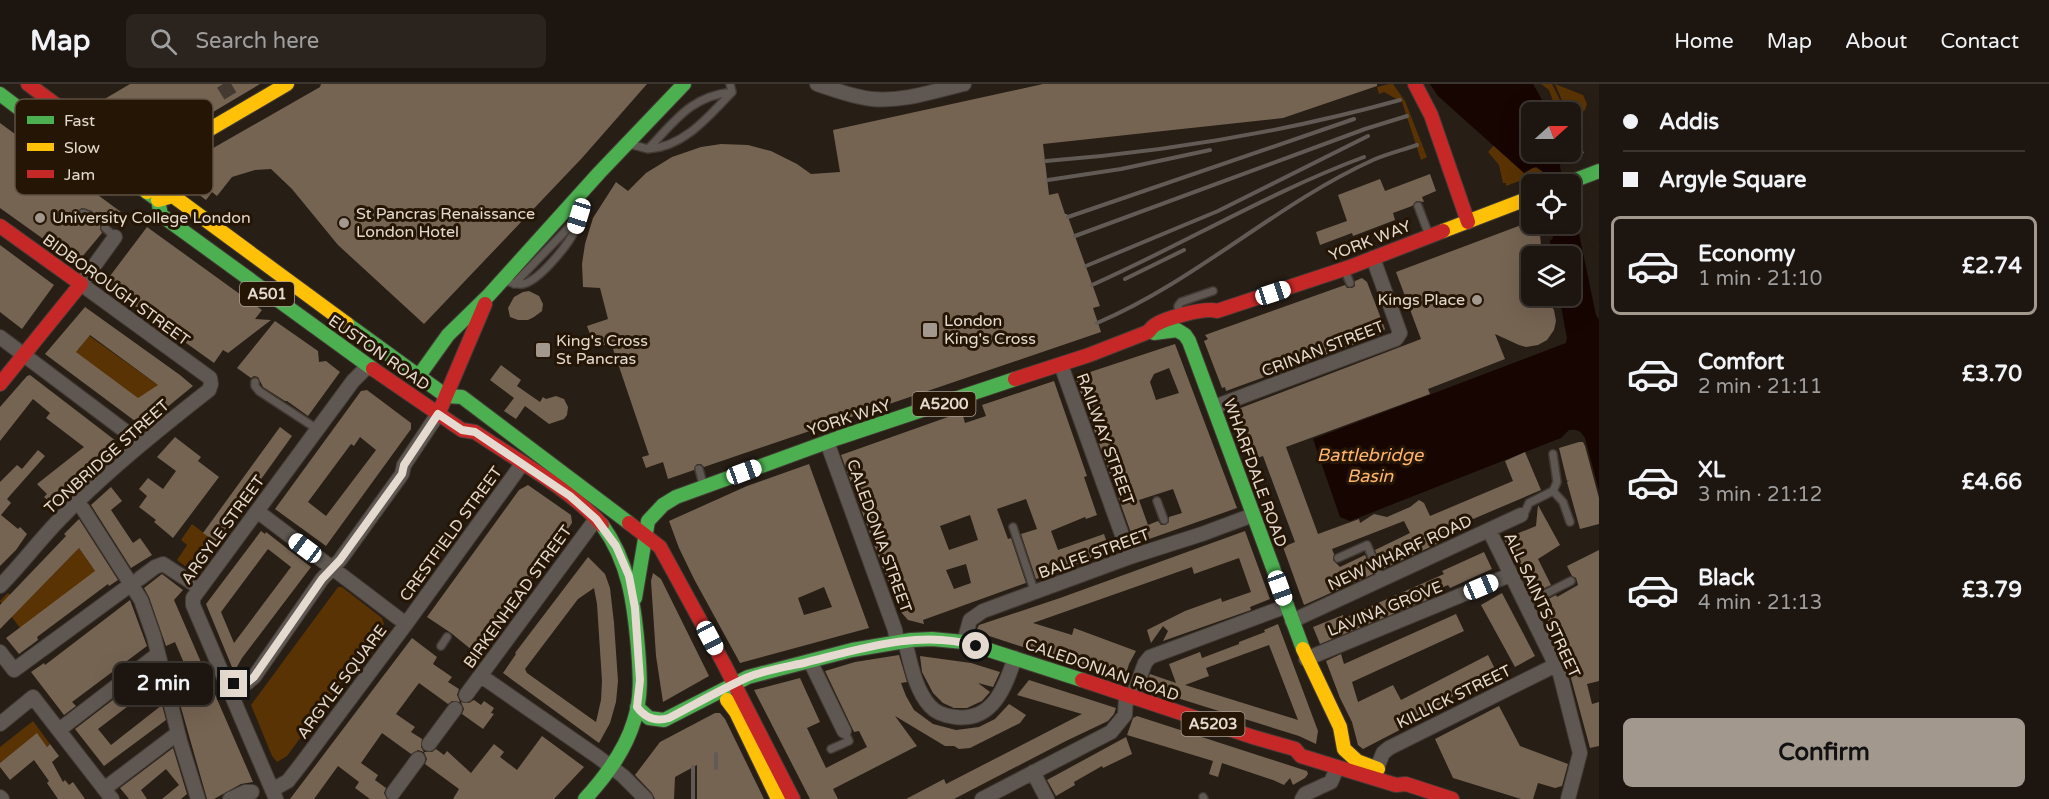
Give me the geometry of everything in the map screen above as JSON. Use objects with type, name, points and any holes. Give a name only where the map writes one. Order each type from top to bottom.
[{"type":"main road","points":[[28,84],[48,99]]},
{"type":"main road","points":[[213,124],[236,106],[287,84]]},
{"type":"main road","points":[[418,377],[446,338],[489,295],[508,282],[599,173],[684,84]]},
{"type":"main road","points":[[1415,84],[1431,116],[1468,222]]},
{"type":"main road","name":"EUSTON ROAD","points":[[0,94],[15,105]]},
{"type":"main road","points":[[1581,178],[1599,171]]},
{"type":"main road","name":"EUSTON ROAD","points":[[596,519],[570,496],[475,432],[462,430],[368,366],[207,236],[172,196],[152,196],[161,215],[207,236],[446,396],[462,397],[618,515],[643,526]]},
{"type":"main road","name":"YORK WAY","points":[[1153,333],[1155,325],[1180,316],[1211,309],[1214,314],[1345,269],[1521,201]]},
{"type":"main road","name":"BIDBOROUGH STREET","points":[[0,226],[81,284]]},
{"type":"main road","points":[[0,384],[81,284]]},
{"type":"main road","points":[[438,414],[489,295]]},
{"type":"main road","points":[[1184,336],[1191,325],[1214,314]]},
{"type":"main road","name":"YORK WAY","points":[[643,526],[658,509],[669,501],[827,442],[1153,333],[1174,329],[1184,336]]},
{"type":"main road","name":"WHARFDALE ROAD","points":[[1184,336],[1214,407],[1306,659],[1343,736],[1344,748]]},
{"type":"main road","name":"A501","points":[[446,396],[452,409],[468,421],[475,432]]},
{"type":"main road","name":"A501","points":[[585,799],[612,768],[627,740],[637,707],[640,680],[632,588],[625,565],[611,538],[596,519]]},
{"type":"main road","points":[[635,608],[643,526]]},
{"type":"main road","name":"A501","points":[[643,526],[660,547],[793,799]]},
{"type":"main road","name":"CALEDONIAN ROAD","points":[[734,684],[748,677],[852,650],[932,639],[964,642],[1295,749],[1301,756],[1336,768],[1396,785],[1406,783],[1452,799]]},
{"type":"main road","name":"A5203","points":[[637,707],[647,717],[664,720],[734,684]]},
{"type":"main road","points":[[716,694],[731,704],[778,799]]},
{"type":"main road","name":"A5203","points":[[1295,749],[1303,746],[1333,754],[1344,748],[1358,761],[1397,775],[1406,783]]},
{"type":"street","points":[[817,84],[861,97],[886,99],[908,97],[964,84]]},
{"type":"street","points":[[81,284],[110,232]]},
{"type":"street","name":"CRINAN STREET","points":[[1214,407],[1396,339],[1400,333],[1373,258]]},
{"type":"street","name":"BIDBOROUGH STREET","points":[[81,284],[212,381]]},
{"type":"street","points":[[0,338],[129,434],[139,446]]},
{"type":"street","name":"RAILWAY STREET","points":[[1061,365],[1130,557]]},
{"type":"street","name":"ARGYLE STREET","points":[[274,794],[193,605],[193,598],[353,381],[368,366]]},
{"type":"street","name":"TONBRIDGE STREET","points":[[0,586],[60,518],[139,446],[209,390],[212,381]]},
{"type":"street","points":[[226,681],[243,686],[248,684],[322,579],[340,560],[402,474],[404,465],[438,414]]},
{"type":"street","name":"CALEDONIA STREET","points":[[827,442],[895,630],[927,702],[938,712],[953,717],[974,716],[993,704],[1003,690],[1015,658]]},
{"type":"street","name":"CRESTFIELD STREET","points":[[406,624],[522,464]]},
{"type":"street","points":[[83,509],[141,600],[198,799]]},
{"type":"street","name":"ARGYLE SQUARE","points":[[257,511],[406,624],[288,781],[274,794]]},
{"type":"street","name":"BALFE STREET","points":[[964,642],[968,624],[974,616],[1171,541],[1253,515]]},
{"type":"street","name":"NEW WHARF ROAD","points":[[1292,621],[1521,515]]},
{"type":"street","name":"BIRKENHEAD STREET","points":[[466,695],[596,519]]},
{"type":"street","name":"ALL SAINTS STREET","points":[[1489,530],[1560,674],[1580,753],[1568,799]]},
{"type":"street","points":[[139,579],[154,567],[163,564],[200,588]]},
{"type":"street","name":"LAVINA GROVE","points":[[1306,659],[1510,575]]},
{"type":"street","points":[[0,652],[14,670],[126,588]]},
{"type":"street","points":[[981,799],[1111,732],[1119,724],[1126,711],[1129,697],[1150,657],[1287,606]]},
{"type":"street","points":[[59,730],[158,654]]},
{"type":"street","points":[[810,661],[844,731]]},
{"type":"street","name":"KILLICK STREET","points":[[1377,768],[1383,753],[1389,748],[1556,665]]},
{"type":"street","points":[[481,676],[612,768],[645,799]]},
{"type":"street","points":[[0,724],[33,697],[108,794],[178,733]]},
{"type":"street","points":[[429,744],[455,709]]},
{"type":"street","points":[[393,793],[418,759]]},
{"type":"street","points":[[1302,799],[1305,795],[1331,782],[1336,768]]},
{"type":"street","points":[[1033,772],[1047,799]]},
{"type":"lane","points":[[648,149],[691,106],[702,99],[731,88]]},
{"type":"lane","points":[[629,143],[648,149],[661,148],[677,142],[715,110],[731,88]]},
{"type":"lane","points":[[508,282],[523,284],[535,279],[570,240],[579,216],[580,196]]},
{"type":"lane","points":[[1418,206],[1429,237]]},
{"type":"lane","points":[[508,282],[579,216]]},
{"type":"lane","points":[[1345,269],[1350,283]]},
{"type":"lane","points":[[1180,316],[1178,306],[1181,302],[1213,291]]},
{"type":"lane","points":[[255,382],[259,391],[317,429]]},
{"type":"lane","points":[[1521,515],[1529,503],[1553,491],[1557,482],[1552,454]]},
{"type":"lane","points":[[699,469],[704,487]]},
{"type":"lane","points":[[1553,491],[1563,502],[1570,522]]},
{"type":"lane","points":[[1157,501],[1164,519]]},
{"type":"lane","points":[[1013,527],[1035,592]]},
{"type":"lane","points":[[1338,558],[1367,545],[1382,580]]},
{"type":"lane","points":[[1525,604],[1571,581]]},
{"type":"lane","points":[[441,646],[447,636]]},
{"type":"lane","points":[[831,749],[849,741],[844,731]]},
{"type":"lane","points":[[241,796],[264,788],[274,794]]},
{"type":"shaded area","points":[[1393,84],[1405,101],[1427,157],[1421,160],[1402,102],[1384,92],[1379,94],[1377,87]]},
{"type":"shaded area","points":[[1541,84],[1552,84],[1561,102],[1553,102],[1549,90]]},
{"type":"shaded area","points":[[1555,84],[1583,95],[1587,104],[1581,113],[1581,102],[1563,102]]},
{"type":"shaded area","points":[[1494,145],[1524,173],[1535,167],[1543,172],[1521,174],[1521,180],[1506,186],[1506,183],[1503,183],[1499,165],[1488,152]]},
{"type":"shaded area","points":[[88,335],[158,385],[168,385],[142,395],[141,401],[74,351],[79,349]]},
{"type":"shaded area","points":[[192,524],[216,542],[194,573],[177,560],[187,545],[181,540]]},
{"type":"shaded area","points":[[79,548],[97,574],[26,636],[0,601],[8,593],[22,606]]},
{"type":"shaded area","points":[[338,587],[342,587],[382,618],[384,624],[287,756],[277,762],[272,756],[251,705]]},
{"type":"shaded area","points":[[33,721],[50,744],[47,747],[37,734],[0,763],[0,747]]},
{"type":"water","points":[[1430,84],[1533,84],[1543,102],[1521,102],[1521,162],[1560,162],[1561,174],[1544,174],[1537,167],[1524,173],[1438,96]]},
{"type":"water","name":"Battlebridge Basin","points":[[1553,234],[1579,234],[1599,320],[1599,491],[1585,438],[1579,431],[1569,430],[1561,438],[1350,521],[1340,517],[1313,439],[1566,343],[1561,306],[1581,306],[1581,246],[1551,246],[1550,241]]},
{"type":"building","points":[[130,84],[260,84],[213,112],[213,99],[105,99]]},
{"type":"building","points":[[321,84],[647,84],[582,158],[424,324],[338,245],[292,189],[271,169],[255,170],[232,177],[217,196],[213,193],[213,148],[320,87]]},
{"type":"building","points":[[1043,84],[1377,84],[1377,86],[1283,118],[1043,144],[1049,195],[1058,193],[1065,214],[1067,214],[1100,306],[1093,308],[1101,332],[704,467],[697,464],[694,470],[668,479],[663,462],[646,468],[642,457],[649,455],[611,343],[595,348],[587,326],[608,319],[600,288],[583,287],[582,264],[593,218],[616,182],[628,191],[646,173],[672,157],[701,147],[721,144],[748,145],[771,151],[811,174],[840,172],[833,130]]},
{"type":"building","points":[[0,123],[15,134],[15,195],[98,195],[121,212],[109,224],[100,225],[102,233],[77,263],[0,208]],"holes":[[[82,208],[92,211],[94,215],[92,219],[86,220],[79,217],[78,211]]]},
{"type":"building","points":[[1430,174],[1436,191],[1422,197],[1424,202],[1417,201],[1412,206],[1393,213],[1395,220],[1353,236],[1352,233],[1320,245],[1316,232],[1347,221],[1338,195],[1380,179],[1385,191]]},
{"type":"building","points":[[199,195],[210,195],[206,200]]},
{"type":"building","points":[[1521,225],[1521,234],[1540,234],[1541,246],[1521,246],[1521,306],[1551,306],[1556,321],[1554,330],[1547,340],[1538,345],[1526,347],[1495,334],[1505,359],[1428,389],[1430,394],[1286,447],[1318,534],[1359,519],[1360,523],[1374,514],[1387,517],[1410,507],[1419,500],[1424,503],[1430,516],[1513,481],[1505,461],[1525,452],[1541,490],[1438,534],[1441,542],[1383,569],[1375,550],[1410,533],[1404,521],[1332,549],[1333,560],[1340,567],[1365,555],[1373,574],[1304,605],[1283,547],[1295,542],[1263,456],[1248,461],[1230,412],[1421,339],[1396,272]]},
{"type":"building","points":[[147,227],[262,310],[255,319],[271,320],[228,353],[223,350],[214,363],[104,284]]},
{"type":"building","points":[[0,245],[54,285],[22,329],[0,312]]},
{"type":"building","points":[[1362,278],[1367,282],[1385,329],[1382,334],[1226,391],[1225,387],[1222,388],[1204,341],[1208,339],[1205,335],[1345,285],[1347,288],[1352,288],[1355,286],[1355,281]]},
{"type":"building","points":[[529,291],[539,296],[543,304],[542,311],[528,320],[510,317],[508,308],[514,297]]},
{"type":"building","points":[[85,307],[193,386],[143,427],[45,354]],"holes":[[[90,335],[158,385],[138,398],[76,352]]]},
{"type":"building","points":[[275,321],[318,351],[319,362],[326,361],[340,372],[308,416],[263,387],[258,377],[251,378],[237,368]]},
{"type":"building","points":[[1175,344],[1237,508],[1135,544],[1075,377]],"holes":[[[1169,368],[1179,393],[1156,400],[1150,382],[1154,374]],[[1173,489],[1182,513],[1169,517],[1169,522],[1165,525],[1161,525],[1158,521],[1148,525],[1139,500]]]},
{"type":"building","points":[[501,365],[521,380],[517,386],[540,402],[543,397],[546,399],[556,396],[564,399],[568,407],[564,419],[549,424],[525,406],[516,419],[504,411],[514,398],[490,380]]},
{"type":"building","points":[[30,375],[116,441],[117,445],[69,487],[53,505],[44,497],[47,494],[37,484],[84,447],[46,418],[50,413],[33,399],[0,441],[0,407]]},
{"type":"building","points":[[1054,381],[1087,476],[1084,477],[1097,515],[1086,519],[1085,517],[1051,531],[1058,550],[1104,534],[1110,552],[1036,579],[1021,534],[1037,529],[1026,499],[997,509],[1008,539],[1011,538],[1026,583],[923,620],[924,624],[908,620],[900,611],[841,455],[962,412],[965,423],[986,416],[982,405]],"holes":[[[970,515],[978,540],[949,550],[940,526]],[[966,564],[971,583],[954,589],[946,570]]]},
{"type":"building","points":[[367,390],[411,423],[411,429],[326,546],[275,509],[361,391]],"holes":[[[360,437],[376,450],[326,516],[308,502],[351,444],[354,446]]]},
{"type":"building","points":[[280,427],[292,436],[216,542],[203,533]]},
{"type":"building","points":[[175,437],[201,457],[198,461],[219,477],[173,538],[154,522],[156,520],[139,507],[147,496],[139,489],[148,478],[163,489],[176,471],[157,457]]},
{"type":"building","points":[[1583,442],[1585,446],[1599,498],[1599,524],[1580,529],[1559,448]]},
{"type":"building","points":[[38,450],[45,456],[7,499],[11,503],[1,515],[27,534],[16,550],[0,566],[0,482],[17,465],[22,469]]},
{"type":"building","points":[[809,464],[869,628],[740,663],[694,579],[669,521],[747,486]],"holes":[[[824,587],[832,607],[804,615],[798,598]]]},
{"type":"building","points":[[528,485],[571,515],[572,523],[532,579],[530,578],[506,610],[509,612],[478,655],[427,617],[519,490]]},
{"type":"building","points":[[111,487],[122,501],[111,510],[133,543],[140,538],[152,555],[131,568],[91,505]]},
{"type":"building","points":[[1538,505],[1560,545],[1538,559],[1551,585],[1532,594],[1504,539],[1536,526]]},
{"type":"building","points":[[79,519],[118,580],[109,586],[108,584],[37,637],[38,640],[19,654],[6,638],[95,571],[79,548],[0,629],[0,605],[66,536],[64,534]]},
{"type":"building","points":[[261,531],[265,534],[266,532],[311,567],[242,658],[234,672],[206,604]],"holes":[[[268,549],[291,567],[234,643],[221,612]]]},
{"type":"building","points":[[1245,531],[1270,599],[1250,607],[1251,610],[1163,641],[1168,631],[1163,626],[1151,643],[1147,630],[1185,611],[1221,598],[1222,602],[1251,592],[1239,558],[1194,574],[1192,567],[1033,623],[1072,635],[1074,628],[1136,651],[1124,680],[980,633],[977,629],[979,625]]},
{"type":"building","points":[[1599,550],[1599,681],[1587,684],[1592,704],[1599,702],[1599,746],[1590,748],[1568,667],[1538,604],[1556,595],[1557,597],[1578,585],[1567,566]]},
{"type":"building","points":[[1484,552],[1492,569],[1450,588],[1448,585],[1430,593],[1432,598],[1320,644],[1313,627],[1343,615],[1344,618],[1444,574],[1442,571]]},
{"type":"building","points":[[588,557],[605,574],[610,588],[618,681],[616,702],[610,723],[599,743],[503,673],[515,653]],"holes":[[[594,588],[602,681],[596,722],[527,673],[525,669],[578,599]]]},
{"type":"building","points":[[653,573],[661,579],[709,676],[663,702],[656,656],[651,581]]},
{"type":"building","points":[[162,574],[183,590],[174,600],[253,782],[241,784],[214,799],[207,799],[180,704],[198,696],[175,642],[166,646],[144,588]]},
{"type":"building","points":[[1502,593],[1535,656],[1515,667],[1481,605]]},
{"type":"building","points":[[130,600],[147,646],[72,702],[76,706],[64,715],[31,672],[44,663],[45,665]]},
{"type":"building","points":[[1456,614],[1464,631],[1352,682],[1358,702],[1393,685],[1401,700],[1488,655],[1497,673],[1442,702],[1444,707],[1363,749],[1358,745],[1352,722],[1326,661],[1341,654],[1344,664]]},
{"type":"building","points":[[1278,624],[1318,731],[1316,744],[1299,736],[1145,688],[1150,674],[1176,683],[1169,664],[1200,652],[1202,658],[1239,644],[1239,642],[1265,632],[1264,630]],"holes":[[[1269,645],[1298,720],[1185,685],[1209,676],[1206,668]]]},
{"type":"building","points":[[412,638],[437,657],[433,664],[452,677],[448,682],[459,689],[457,695],[460,702],[452,701],[448,704],[419,683],[396,714],[415,727],[411,732],[422,739],[421,747],[424,752],[418,750],[411,754],[382,733],[361,763],[378,775],[375,780],[386,788],[384,793],[387,799],[370,799],[355,788],[359,782],[338,766],[314,799],[290,799]]},
{"type":"building","points":[[899,655],[907,682],[901,683],[906,696],[914,710],[933,724],[956,730],[979,727],[995,719],[1009,704],[1026,715],[1020,723],[970,748],[959,749],[954,746],[945,746],[895,716],[917,746],[833,789],[838,799],[810,799],[754,690],[800,678],[820,722],[807,728],[826,768],[867,747],[859,731],[854,732],[825,671],[855,662]]},
{"type":"building","points":[[920,656],[971,663],[1000,672],[993,687],[978,683],[990,692],[982,701],[967,708],[954,708],[943,703],[933,693],[922,672]]},
{"type":"building","points":[[153,669],[157,684],[98,729],[111,745],[162,705],[166,720],[104,766],[75,729]]},
{"type":"building","points":[[1029,680],[1116,708],[1114,714],[1108,721],[954,799],[906,799],[944,779],[946,784],[1082,714],[1017,695]]},
{"type":"building","points":[[474,700],[481,705],[484,701],[494,708],[491,713],[494,714],[483,729],[462,714],[464,709],[461,702],[469,703]]},
{"type":"building","points":[[1499,706],[1520,746],[1568,764],[1562,786],[1555,788],[1538,783],[1533,799],[1521,799],[1453,778],[1435,739]]},
{"type":"building","points":[[715,713],[720,713],[725,719],[764,799],[697,799],[697,765],[675,777],[674,799],[655,799],[635,775],[660,742]]},
{"type":"building","points":[[1137,716],[1307,771],[1308,774],[1293,785],[1290,778],[1284,785],[1222,763],[1218,777],[1209,774],[1213,761],[1127,735],[1133,718]]},
{"type":"building","points":[[37,733],[47,747],[50,744],[59,756],[52,762],[63,782],[65,780],[69,785],[73,782],[85,799],[58,799],[34,760],[10,780],[0,767],[0,763]]},
{"type":"building","points":[[542,736],[584,767],[554,799],[453,799],[459,789],[425,764],[427,759],[424,752],[432,752],[436,749],[444,755],[447,751],[471,773],[494,744],[504,752],[500,757],[517,770]]},
{"type":"building","points":[[1126,737],[1132,754],[1103,768],[1102,766],[1074,782],[1075,785],[1056,796],[1047,780]]},
{"type":"building","points":[[173,748],[187,794],[181,799],[162,799],[179,785],[166,769],[141,790],[147,799],[129,799],[120,788]]},
{"type":"tunnel","points":[[223,84],[233,100]]},
{"type":"railway","points":[[1046,161],[1135,152],[1224,139],[1312,122],[1400,100]]},
{"type":"railway","points":[[1075,236],[1365,129],[1407,116]]},
{"type":"railway","points":[[1068,217],[1354,119]]},
{"type":"railway","points":[[1086,266],[1218,211],[1368,136]]},
{"type":"railway","points":[[1097,323],[1168,286],[1337,178],[1373,160],[1417,145]]},
{"type":"railway","points":[[1048,180],[1121,169],[1210,150]]},
{"type":"railway","points":[[1092,285],[1261,202],[1364,157]]},
{"type":"railway","points":[[1125,279],[1184,250]]},
{"type":"railway","points":[[716,754],[716,768]]},
{"type":"railway","points":[[693,767],[693,799]]},
{"type":"traffic: fast","points":[[418,377],[448,335],[489,295],[599,173],[684,84]]},
{"type":"traffic: fast","points":[[0,94],[15,105]]},
{"type":"traffic: fast","points":[[1581,178],[1599,171]]},
{"type":"traffic: fast","points":[[151,195],[158,200],[161,215],[373,369]]},
{"type":"traffic: fast","points":[[347,324],[446,396],[462,397],[629,523]]},
{"type":"traffic: fast","points":[[1154,333],[1177,330],[1189,341],[1303,649]]},
{"type":"traffic: fast","points":[[635,598],[648,521],[663,505],[676,497],[838,438],[1015,379]]},
{"type":"traffic: fast","points":[[585,799],[607,772],[626,743],[637,712],[639,694],[636,631],[629,584],[618,554],[602,525]]},
{"type":"traffic: fast","points":[[637,707],[649,718],[664,720],[748,677],[852,650],[911,640],[964,642],[1082,680]]},
{"type":"traffic: slow","points":[[213,127],[287,84]]},
{"type":"traffic: slow","points":[[158,200],[173,196],[347,324]]},
{"type":"traffic: slow","points":[[1443,231],[1521,201]]},
{"type":"traffic: slow","points":[[1303,649],[1340,727],[1344,749],[1357,761],[1378,769]]},
{"type":"traffic: slow","points":[[727,700],[736,712],[778,799]]},
{"type":"traffic: jam","points":[[28,84],[48,99]]},
{"type":"traffic: jam","points":[[1415,84],[1431,115],[1468,222]]},
{"type":"traffic: jam","points":[[0,226],[81,284],[0,384]]},
{"type":"traffic: jam","points":[[1015,379],[1089,355],[1148,332],[1155,325],[1168,319],[1195,312],[1217,311],[1350,267],[1443,231]]},
{"type":"traffic: jam","points":[[440,410],[485,304]]},
{"type":"traffic: jam","points":[[373,369],[462,430],[475,432],[542,475],[574,499],[602,525]]},
{"type":"traffic: jam","points":[[629,523],[660,547],[724,664],[793,799]]},
{"type":"traffic: jam","points":[[1082,680],[1295,749],[1301,756],[1396,785],[1406,784],[1452,799]]},
{"type":"place","name":"University College London","points":[[40,218]]},
{"type":"place","name":"St Pancras Renaissance London Hotel","points":[[344,223]]},
{"type":"place","name":"Kings Place","points":[[1477,300]]},
{"type":"place","name":"London King's Cross","points":[[930,330]]},
{"type":"place","name":"King's Cross St Pancras","points":[[543,350]]},
{"type":"route","points":[[234,684],[243,686],[254,677],[322,579],[340,560],[402,474],[404,465],[438,414],[462,430],[475,432],[570,496],[587,510],[607,532],[616,546],[632,588],[640,680],[637,707],[647,717],[657,720],[669,718],[748,677],[852,650],[932,639],[964,642],[976,646]]}]
